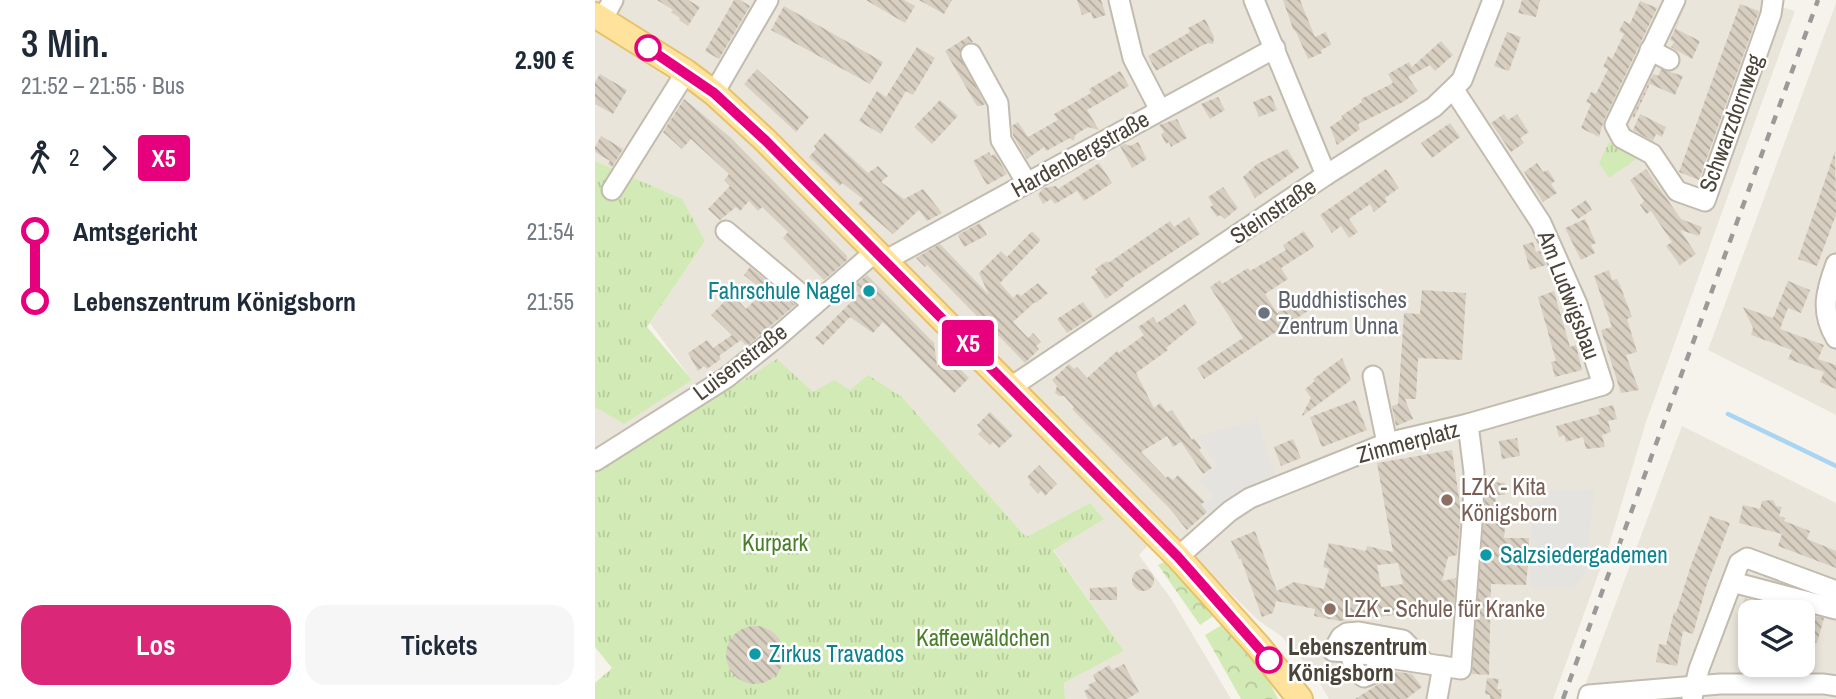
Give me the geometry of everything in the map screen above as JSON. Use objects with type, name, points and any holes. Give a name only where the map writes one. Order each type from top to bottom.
[{"type":"main road","points":[[603,12],[714,93],[765,140],[1178,557],[1258,646],[1300,699]]},
{"type":"street","points":[[714,93],[768,0]]},
{"type":"street","points":[[1119,0],[1133,58],[1160,110]]},
{"type":"street","points":[[1254,0],[1327,176]]},
{"type":"street","name":"Steinstraße","points":[[1011,387],[1434,107],[1462,80],[1493,0]]},
{"type":"street","name":"Schwarzdornweg","points":[[1675,0],[1615,125],[1622,138],[1652,155],[1677,191],[1705,201],[1771,14],[1773,0]]},
{"type":"street","name":"Hardenbergstraße","points":[[881,256],[1027,183],[1275,48]]},
{"type":"street","points":[[1650,50],[1669,60]]},
{"type":"street","points":[[971,54],[998,103],[1001,140],[1027,183]]},
{"type":"street","points":[[612,190],[686,72]]},
{"type":"street","name":"Am Ludwigsbau","points":[[1454,90],[1541,223],[1577,304],[1603,385],[1468,424]]},
{"type":"street","points":[[726,231],[814,305]]},
{"type":"street","name":"Luisenstraße","points":[[595,461],[726,378],[814,305],[881,256]]},
{"type":"street","points":[[1836,264],[1825,292],[1824,307],[1836,338]]},
{"type":"street","points":[[1373,376],[1387,443]]},
{"type":"street","name":"Zimmerplatz","points":[[1178,557],[1230,511],[1250,498],[1387,443],[1468,424],[1474,472],[1473,510],[1461,669],[1434,665]]},
{"type":"street","points":[[1692,694],[1738,563],[1747,558],[1836,592]]},
{"type":"street","points":[[1732,582],[1836,609]]},
{"type":"street","points":[[1434,665],[1333,651],[1341,636],[1347,633],[1359,632],[1403,640],[1434,665],[1437,699]]},
{"type":"street","points":[[1588,697],[1692,694],[1720,684],[1836,686]]},
{"type":"shaded area","points":[[595,0],[1768,0],[1768,3],[1795,11],[1646,422],[1610,542],[1553,699],[1329,699],[1313,672],[1281,636],[1259,621],[1164,528],[1139,555],[1172,600],[1231,699],[1065,699],[1064,683],[1124,651],[1053,549],[1103,518],[1090,503],[1026,537],[902,397],[868,376],[850,390],[708,402],[595,473],[595,406],[692,380],[650,323],[705,241],[681,199],[595,161]]},
{"type":"shaded area","points":[[1836,3],[1836,415],[1708,350]]},
{"type":"shaded area","points":[[1257,419],[1276,478],[1234,497],[1213,516],[1203,505],[1214,496],[1198,481],[1218,465],[1196,437]]},
{"type":"shaded area","points":[[1682,426],[1836,503],[1836,699],[1580,699]]},
{"type":"shaded area","points":[[1594,489],[1587,568],[1575,589],[1530,588],[1532,502],[1543,502],[1543,491]]},
{"type":"green space","points":[[1609,142],[1640,156],[1609,178],[1599,163]]},
{"type":"green space","points":[[595,161],[682,199],[705,241],[647,327],[692,380],[624,424],[595,407]]},
{"type":"green space","name":"Kurpark","points":[[777,359],[813,392],[834,380],[850,390],[868,375],[902,397],[1026,537],[1090,503],[1104,519],[1053,550],[1124,651],[1064,683],[1065,699],[595,699],[595,683],[612,668],[595,647],[595,473]]},
{"type":"green space","points":[[1164,562],[1215,615],[1200,625],[1158,565]]},
{"type":"green space","points":[[1222,625],[1263,670],[1278,699],[1241,699],[1205,635]]},
{"type":"building","points":[[657,0],[688,0],[700,7],[688,26],[671,12],[673,10]]},
{"type":"building","points":[[734,0],[740,0],[750,6],[719,59],[705,51]]},
{"type":"building","points":[[866,0],[904,0],[915,6],[905,23]]},
{"type":"building","points":[[919,0],[952,0],[944,14]]},
{"type":"building","points":[[1077,0],[1101,0],[1106,15],[1093,19],[1091,12],[1082,15]]},
{"type":"building","points":[[1283,0],[1300,0],[1315,37],[1326,32],[1331,45],[1321,50],[1322,53],[1308,59],[1293,29]]},
{"type":"building","points":[[1522,0],[1540,0],[1536,17],[1518,13]]},
{"type":"building","points":[[1640,1],[1657,8],[1604,120],[1599,137],[1581,128],[1591,104],[1586,102],[1591,92],[1596,94],[1608,69],[1603,67],[1608,56],[1612,59],[1624,34],[1619,31],[1624,21],[1630,24]]},
{"type":"building","points":[[1740,4],[1759,11],[1699,180],[1679,172]]},
{"type":"building","points":[[784,6],[883,62],[870,84],[771,30]]},
{"type":"building","points":[[1680,18],[1676,29],[1700,41],[1692,59],[1671,47],[1674,42],[1670,40]]},
{"type":"building","points":[[1205,19],[1214,37],[1213,44],[1199,47],[1156,71],[1148,56],[1190,32],[1188,28]]},
{"type":"building","points":[[1507,32],[1521,37],[1509,71],[1494,66]]},
{"type":"building","points":[[969,36],[973,42],[965,44],[959,54],[985,104],[981,106],[977,106],[945,51]]},
{"type":"building","points":[[1441,41],[1453,55],[1435,71],[1430,65],[1408,77],[1418,91],[1403,102],[1358,124],[1360,129],[1337,145],[1330,127],[1343,118],[1341,116],[1362,102],[1361,99],[1393,83],[1388,74],[1409,62],[1412,67]]},
{"type":"building","points":[[917,47],[935,58],[913,95],[906,91],[881,134],[859,121],[877,91],[886,97]]},
{"type":"building","points":[[757,69],[809,117],[796,132],[744,84]]},
{"type":"building","points":[[1661,69],[1683,76],[1675,95],[1650,84],[1634,118],[1632,117],[1653,74],[1658,76]]},
{"type":"building","points":[[1120,71],[1129,86],[1087,110],[1099,130],[1088,127],[1075,135],[1074,141],[1070,138],[1046,151],[1044,147],[1027,159],[1013,135],[1012,126],[1018,122],[1028,137],[1058,120],[1054,114],[1091,93],[1089,89]]},
{"type":"building","points":[[600,74],[627,90],[613,114],[595,104],[595,82]]},
{"type":"building","points":[[1271,95],[1277,110],[1259,117],[1253,102]]},
{"type":"building","points":[[1218,97],[1225,110],[1210,119],[1201,104]]},
{"type":"building","points":[[684,99],[730,137],[847,256],[847,260],[824,280],[783,238],[788,232],[762,207],[758,211],[749,201],[740,211],[736,207],[720,220],[708,209],[730,186],[724,180],[729,174],[691,139],[682,149],[663,132]]},
{"type":"building","points":[[940,100],[958,116],[932,144],[914,127]]},
{"type":"building","points":[[1504,114],[1508,120],[1517,114],[1529,132],[1520,138],[1524,143],[1511,152],[1491,123]]},
{"type":"building","points":[[1640,114],[1666,127],[1662,137],[1656,134],[1653,141],[1633,130]]},
{"type":"building","points":[[1177,119],[1187,138],[1171,147],[1169,142],[1166,144],[1161,134],[1164,132],[1159,125]]},
{"type":"building","points":[[1450,123],[1460,137],[1432,158],[1421,143]]},
{"type":"building","points":[[825,133],[868,173],[878,166],[888,176],[881,182],[904,199],[923,189],[942,213],[927,221],[919,210],[893,234],[858,204],[863,199],[842,183],[840,186],[809,157]]},
{"type":"building","points":[[601,136],[623,149],[612,167],[608,164],[610,161],[595,152]]},
{"type":"building","points":[[1138,142],[1147,159],[1132,168],[1120,146],[1130,146]]},
{"type":"building","points":[[1287,149],[1299,168],[1255,198],[1243,177],[1257,164]]},
{"type":"building","points":[[1835,151],[1836,215],[1817,266],[1798,259]]},
{"type":"building","points":[[989,152],[991,156],[995,154],[1007,174],[987,185],[973,161]]},
{"type":"building","points":[[1099,163],[1112,183],[1084,201],[1077,191],[1055,204],[1051,199],[1043,204],[1038,195],[1043,188],[1056,186],[1058,189]]},
{"type":"building","points":[[1537,163],[1543,172],[1548,170],[1555,181],[1551,184],[1557,193],[1543,202],[1524,172]]},
{"type":"building","points":[[1386,169],[1399,188],[1385,198],[1387,202],[1374,212],[1370,204],[1349,219],[1358,232],[1349,238],[1341,226],[1332,233],[1320,215]]},
{"type":"building","points":[[1646,169],[1681,219],[1702,227],[1699,236],[1680,230],[1696,254],[1680,265],[1666,246],[1672,242],[1651,211],[1646,214],[1640,205],[1644,201],[1630,180]]},
{"type":"building","points":[[1223,187],[1238,208],[1225,219],[1220,215],[1217,217],[1210,207],[1213,205],[1208,197]]},
{"type":"building","points":[[1586,200],[1592,210],[1578,219],[1571,210]]},
{"type":"building","points":[[1189,217],[1200,234],[1123,284],[1124,286],[1106,299],[1091,277],[1098,272],[1095,269],[1170,221],[1174,227]]},
{"type":"building","points":[[1585,219],[1596,243],[1591,245],[1595,253],[1581,260],[1565,228]]},
{"type":"building","points":[[980,223],[987,235],[964,247],[958,235]]},
{"type":"building","points":[[1032,231],[1041,240],[1000,283],[1013,298],[1018,293],[1021,296],[1038,283],[1048,293],[1013,322],[1028,338],[1033,333],[1041,342],[1036,346],[1039,349],[1025,363],[927,265],[925,267],[916,258],[940,244],[989,295],[979,273],[1001,251],[1007,257]]},
{"type":"building","points":[[1304,231],[1314,247],[1281,268],[1288,279],[1265,294],[1277,313],[1306,294],[1314,307],[1204,379],[1197,368],[1243,338],[1210,287],[1220,280],[1222,284],[1248,268],[1250,271],[1286,250],[1283,245]]},
{"type":"building","points":[[1533,242],[1536,252],[1540,251],[1546,265],[1530,270],[1523,245]]},
{"type":"building","points":[[750,267],[795,305],[747,346],[741,340],[719,356],[721,359],[707,369],[704,366],[698,371],[688,353],[707,340],[713,348],[732,335],[711,315],[732,294],[746,309],[764,291],[744,275]]},
{"type":"building","points":[[1609,270],[1612,280],[1617,279],[1620,285],[1632,317],[1627,319],[1637,352],[1626,355],[1639,390],[1621,393],[1601,330],[1612,327],[1594,276]]},
{"type":"building","points":[[867,275],[934,343],[937,366],[947,356],[969,378],[954,393],[883,322],[873,333],[850,317],[823,345],[815,338],[859,294],[853,287]]},
{"type":"building","points":[[1788,281],[1810,290],[1801,313],[1788,308],[1780,329],[1824,345],[1818,359],[1836,365],[1836,389],[1820,382],[1824,372],[1788,359],[1792,350],[1751,335],[1753,328],[1743,307],[1773,318]]},
{"type":"building","points":[[1422,290],[1466,293],[1462,360],[1418,358],[1416,399],[1405,399],[1413,419],[1396,426],[1392,406],[1398,404],[1404,313],[1420,314]]},
{"type":"building","points":[[1554,291],[1570,347],[1576,345],[1582,370],[1555,377],[1551,362],[1556,361],[1538,297]]},
{"type":"building","points":[[1083,302],[1093,316],[1067,333],[1057,319]]},
{"type":"building","points":[[1185,304],[1197,323],[1166,348],[1168,350],[1136,373],[1154,408],[1160,403],[1167,412],[1172,410],[1192,440],[1194,438],[1201,448],[1199,450],[1212,468],[1203,474],[1181,442],[1173,447],[1167,436],[1141,452],[1166,478],[1168,476],[1173,480],[1178,475],[1205,502],[1201,504],[1207,512],[1187,530],[1170,509],[1072,409],[1074,407],[1064,396],[1055,393],[1057,386],[1052,380],[1069,364],[1074,369],[1077,367],[1087,378],[1117,351],[1119,353],[1144,335],[1138,327],[1153,317],[1157,323]]},
{"type":"building","points":[[1342,358],[1351,380],[1301,417],[1311,398],[1305,389],[1315,381],[1313,379]]},
{"type":"building","points":[[1355,400],[1367,430],[1322,447],[1310,417]]},
{"type":"building","points":[[1613,405],[1617,419],[1608,421],[1611,432],[1602,435],[1605,447],[1586,449],[1583,437],[1566,442],[1564,435],[1559,437],[1556,426],[1600,414],[1598,409]]},
{"type":"building","points":[[990,412],[1013,435],[999,448],[993,442],[990,445],[978,434],[982,430],[977,425]]},
{"type":"building","points":[[1517,438],[1520,456],[1502,459],[1499,441]]},
{"type":"building","points":[[1293,439],[1301,458],[1281,466],[1274,447]]},
{"type":"building","points":[[1452,450],[1461,511],[1457,555],[1448,557],[1442,581],[1456,578],[1454,605],[1339,621],[1314,616],[1315,609],[1276,601],[1273,613],[1262,617],[1241,559],[1231,541],[1255,531],[1277,591],[1294,582],[1324,589],[1329,569],[1323,567],[1329,543],[1366,551],[1367,546],[1393,552],[1377,463]],"holes":[[[1398,563],[1403,584],[1381,587],[1377,565]]]},
{"type":"building","points":[[1039,465],[1057,484],[1045,496],[1041,491],[1038,494],[1029,484],[1031,482],[1027,477]]},
{"type":"building","points":[[1488,482],[1505,483],[1505,495],[1496,495],[1495,515],[1506,516],[1504,538],[1529,538],[1526,585],[1491,584],[1489,675],[1472,674]]},
{"type":"building","points":[[1773,500],[1776,506],[1782,507],[1779,516],[1785,518],[1784,521],[1810,531],[1807,539],[1836,551],[1836,568],[1778,546],[1782,534],[1739,523],[1743,505],[1760,509],[1762,501]]},
{"type":"building","points":[[1710,516],[1730,523],[1706,587],[1693,634],[1683,631],[1677,666],[1656,662],[1659,644],[1666,645],[1674,612],[1676,613]]},
{"type":"building","points":[[1143,569],[1151,572],[1154,580],[1151,588],[1143,591],[1135,588],[1132,580],[1135,572]]},
{"type":"building","points":[[1117,587],[1117,600],[1090,600],[1090,588]]},
{"type":"building","points":[[1815,616],[1824,618],[1815,642]]},
{"type":"building","name":"Zirkus Travados","points":[[755,626],[771,631],[779,639],[784,655],[779,671],[771,679],[755,684],[739,679],[731,671],[726,655],[731,639],[739,631]]},
{"type":"building","points":[[1124,664],[1139,692],[1127,699],[1088,699],[1084,691],[1096,681],[1093,675],[1109,665],[1112,670]]},
{"type":"building","points":[[1392,671],[1412,674],[1422,687],[1406,699],[1355,699],[1382,682]]},
{"type":"building","points":[[1487,678],[1499,679],[1497,689],[1502,689],[1501,699],[1490,699],[1490,695],[1485,694]]},
{"type":"waterway","points":[[1728,414],[1836,466]]},
{"type":"railway","points":[[1563,699],[1818,0]]},
{"type":"bus line","name":"X5","points":[[648,48],[714,93],[765,140],[1178,557],[1269,660]]},
{"type":"place","name":"Fahrschule Nagel","points":[[869,291]]},
{"type":"place","name":"Buddhistisches Zentrum Unna","points":[[1264,313]]},
{"type":"place","name":"LZK - Kita Königsborn","points":[[1447,500]]},
{"type":"place","name":"Salzsiedergademen","points":[[1486,555]]},
{"type":"place","name":"LZK - Schule für Kranke","points":[[1330,609]]},
{"type":"place","name":"Zirkus Travados","points":[[755,654]]},
{"type":"place","name":"Lebenszentrum Königsborn","points":[[1269,660]]},
{"type":"park label","name":"Kaffeewäldchen","points":[[983,638]]}]
